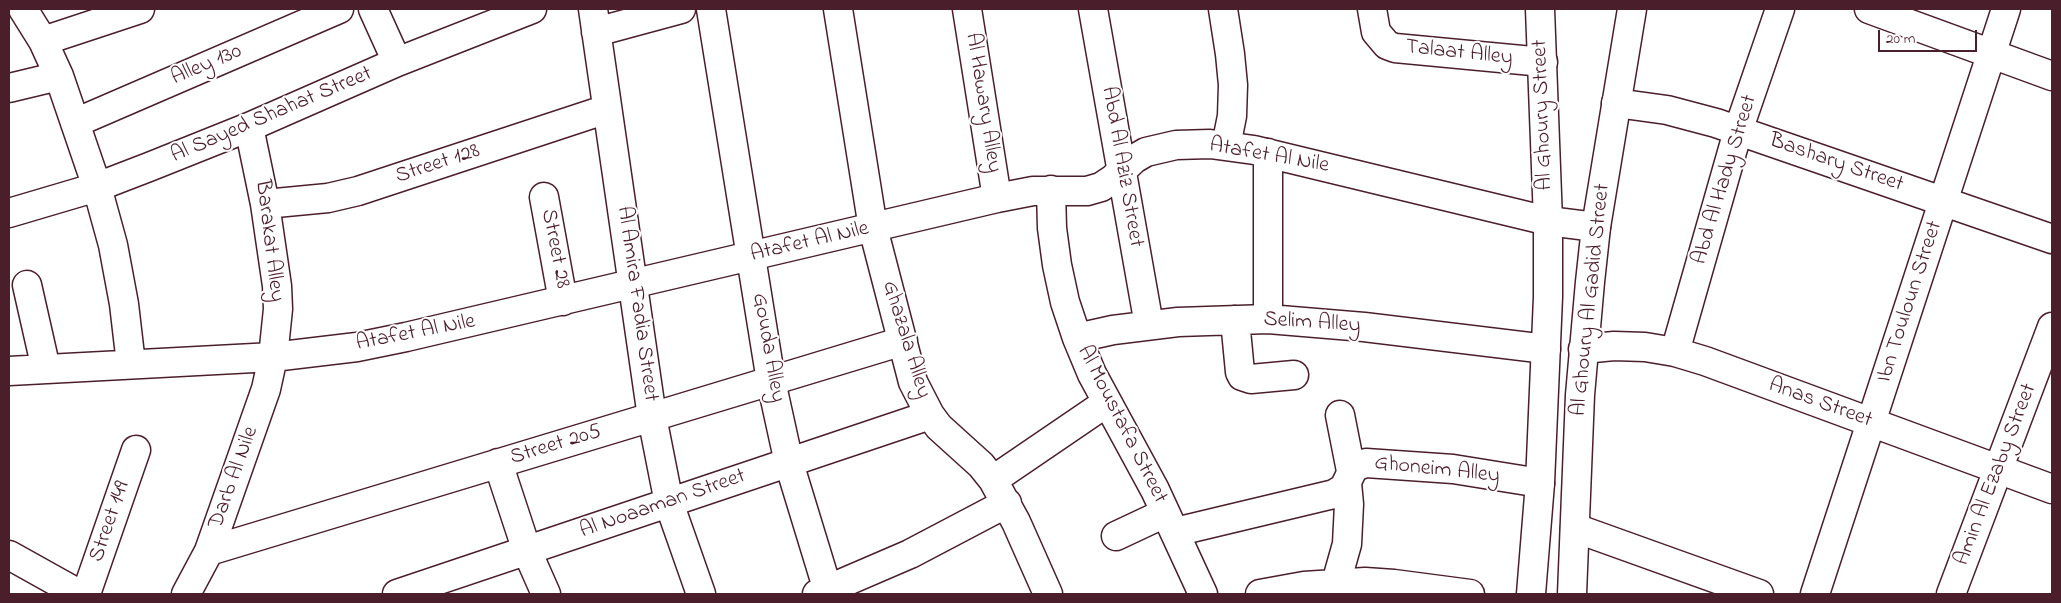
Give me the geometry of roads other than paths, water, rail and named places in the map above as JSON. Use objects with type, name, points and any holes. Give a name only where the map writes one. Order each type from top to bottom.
[{"type":"street","points":[[23,9],[44,40],[59,76],[97,186],[118,270],[131,364]]},
{"type":"street","points":[[44,40],[140,9]]},
{"type":"street","name":"Alley 130","points":[[75,123],[338,9]]},
{"type":"street","points":[[373,9],[397,62]]},
{"type":"street","name":"Al Sayed Shahat Street","points":[[9,213],[97,186],[249,127],[397,62],[532,9]]},
{"type":"street","points":[[594,20],[681,9]]},
{"type":"street","name":"Gouda Alley","points":[[711,9],[771,381],[789,462],[825,593]]},
{"type":"street","name":"Ghazala Alley","points":[[838,9],[872,228],[914,382],[930,415],[939,427],[981,465],[1000,492],[1048,594]]},
{"type":"street","name":"Al Hawary Alley","points":[[967,9],[997,198]]},
{"type":"street","name":"Abd Al Aziz Street","points":[[1093,9],[1149,325]]},
{"type":"street","points":[[1223,9],[1233,85],[1232,116],[1226,146]]},
{"type":"street","name":"Talaat Alley","points":[[1372,9],[1376,32],[1381,39],[1395,48],[1543,62]]},
{"type":"street","name":"Al Ghoury Street","points":[[1540,9],[1548,221]]},
{"type":"street","name":"Al Ghoury Al Gadid Street","points":[[1572,594],[1583,350],[1596,227],[1632,9]]},
{"type":"street","name":"Abd Al Hady Street","points":[[1675,352],[1738,131],[1780,9]]},
{"type":"street","points":[[1869,9],[2052,76]]},
{"type":"street","name":"Ibn Touloun Street","points":[[1815,594],[2006,9]]},
{"type":"street","name":"Al Amira Fadia Street","points":[[594,20],[652,417],[669,503],[701,594]]},
{"type":"street","points":[[9,88],[59,76]]},
{"type":"street","name":"Bashary Street","points":[[1616,103],[1667,110],[1738,131],[2052,239]]},
{"type":"street","name":"Street 128","points":[[266,204],[320,199],[358,191],[607,109]]},
{"type":"street","name":"Barakat Alley","points":[[249,127],[266,204],[277,286],[278,309],[273,357]]},
{"type":"street","name":"Atafet Al Nile","points":[[9,371],[273,357],[406,338],[997,198],[1033,191],[1087,191],[1101,187],[1134,159],[1146,152],[1176,145],[1210,144],[1268,153],[1548,221],[1596,227]]},
{"type":"street","points":[[1268,153],[1268,319]]},
{"type":"street","name":"Al Moustafa Street","points":[[1051,190],[1052,228],[1057,265],[1065,302],[1077,338],[1106,402],[1170,522],[1203,594]]},
{"type":"street","name":"Street 28","points":[[544,197],[563,301]]},
{"type":"street","name":"Al Ghoury Al Gadid Street","points":[[1531,594],[1540,484],[1546,349],[1548,221]]},
{"type":"street","points":[[27,285],[46,368]]},
{"type":"street","name":"Selim Alley","points":[[1077,338],[1149,325],[1178,322],[1268,319],[1364,327],[1546,349]]},
{"type":"street","points":[[1235,320],[1240,372],[1246,379],[1268,387],[1294,375]]},
{"type":"street","name":"Amin Al Ezaby Street","points":[[1951,594],[2052,327]]},
{"type":"street","name":"Street 205","points":[[209,551],[903,341]]},
{"type":"street","name":"Anas Street","points":[[1583,350],[1614,346],[1645,347],[1675,352],[1705,361],[2052,489]]},
{"type":"street","name":"Darb Al Nile","points":[[186,594],[209,551],[266,389],[273,357]]},
{"type":"street","points":[[825,593],[910,554],[1000,492],[1106,402]]},
{"type":"street","name":"Al Noaaman Street","points":[[407,593],[930,415]]},
{"type":"street","points":[[1336,583],[1347,544],[1349,504],[1349,477],[1340,415]]},
{"type":"street","points":[[1542,437],[1578,441]]},
{"type":"street","name":"Street 149","points":[[86,594],[136,450]]},
{"type":"street","points":[[498,463],[527,551],[546,594]]},
{"type":"street","name":"Ghoneim Alley","points":[[1116,536],[1170,522],[1334,494],[1340,492],[1360,464],[1395,464],[1453,469],[1540,484]]},
{"type":"street","points":[[1575,528],[1759,594]]},
{"type":"street","points":[[9,555],[79,594]]},
{"type":"street","points":[[1260,594],[1304,586],[1336,583],[1394,584],[1470,594]]}]
